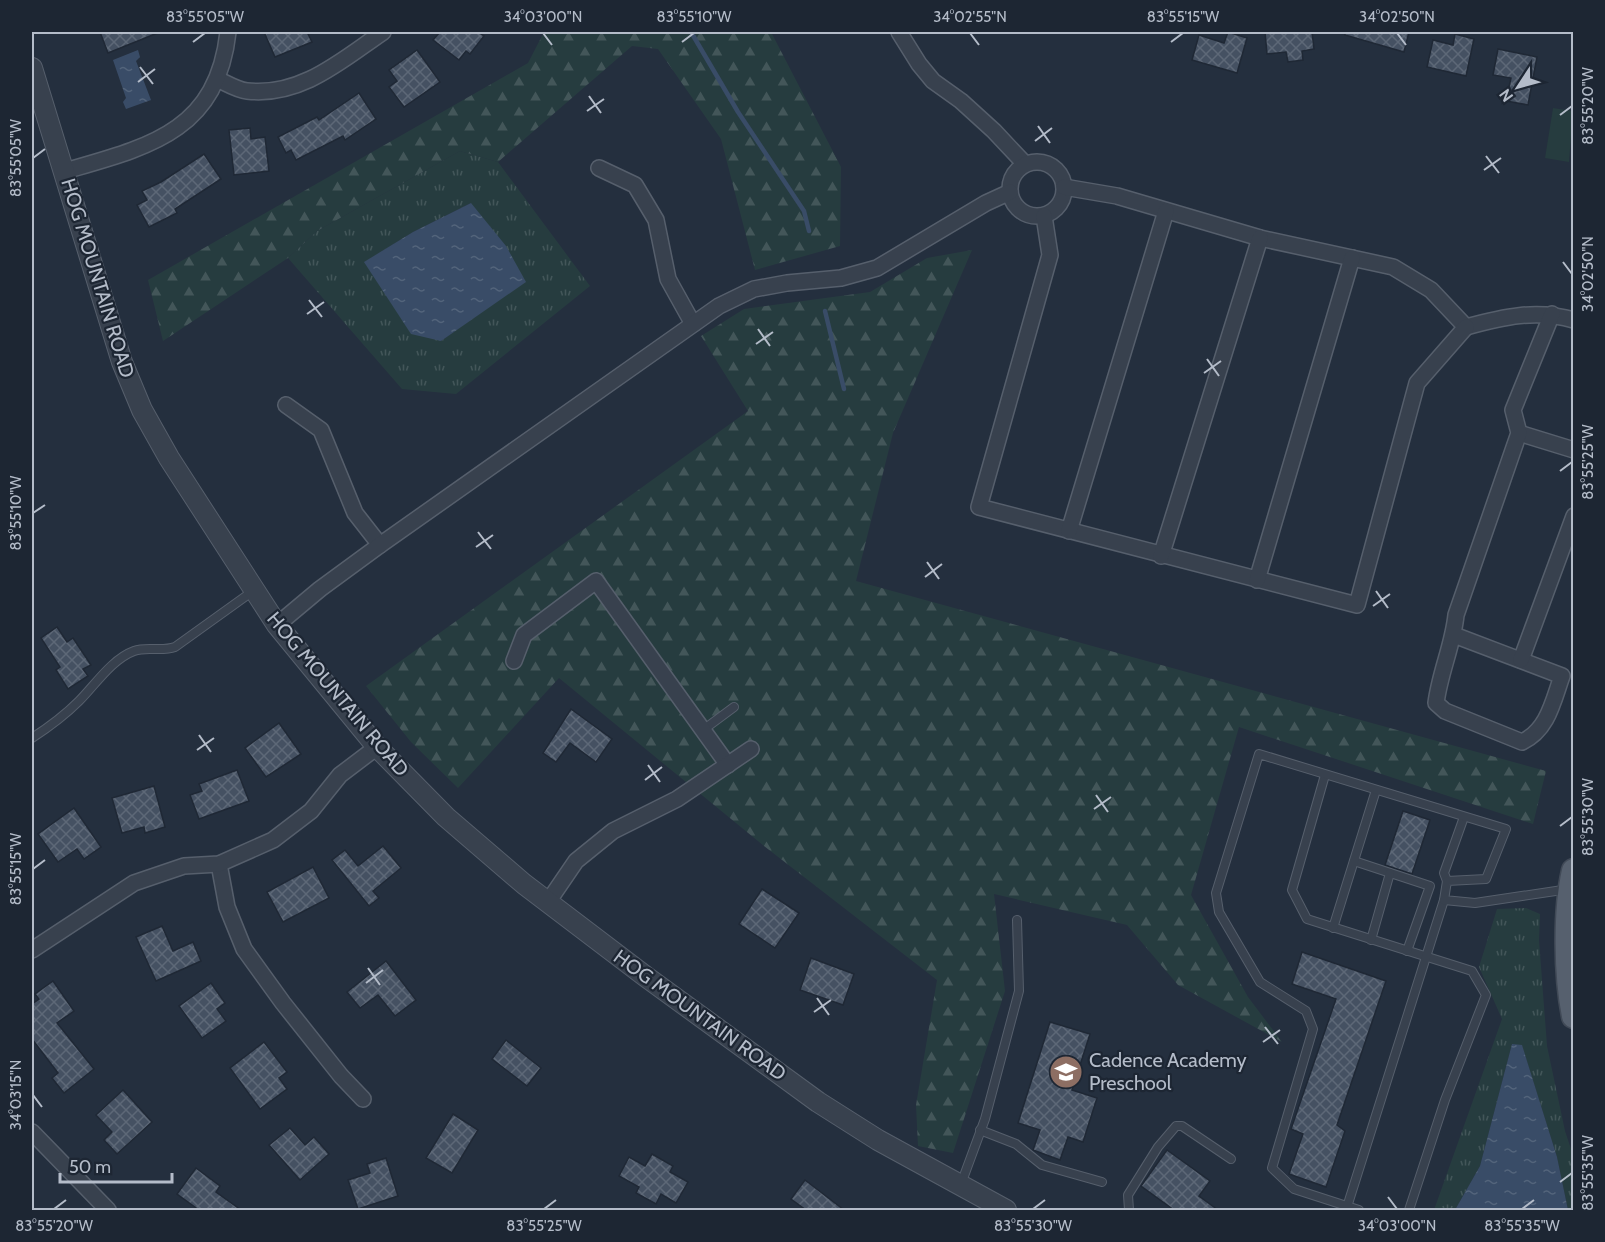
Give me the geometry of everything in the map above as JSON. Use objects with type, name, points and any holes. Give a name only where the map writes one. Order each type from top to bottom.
[{"type":"main road","points":[[1572,880],[1569,991],[1574,1016]]},
{"type":"street","points":[[65,171],[132,152],[160,141],[178,128],[196,110],[217,79],[225,57],[228,32]]},
{"type":"street","points":[[217,79],[245,91],[286,89],[326,72],[383,32]]},
{"type":"street","points":[[899,32],[919,64],[933,81],[962,101],[1025,165]]},
{"type":"street","name":"HOG MOUNTAIN ROAD","points":[[32,68],[122,362],[142,411],[169,458],[277,625],[377,747],[446,817],[548,902],[818,1102],[878,1140],[1006,1210]]},
{"type":"street","points":[[1037,161],[1046,163],[1060,174],[1064,187],[1062,201],[1056,209],[1044,216],[1022,213],[1010,192],[1014,173],[1025,165],[1037,161]]},
{"type":"street","points":[[599,168],[635,185],[656,220],[668,279],[693,324]]},
{"type":"street","points":[[1064,187],[1117,196],[1260,238],[1393,267],[1431,290],[1466,327]]},
{"type":"street","points":[[277,625],[320,589],[380,545],[719,306],[754,289],[787,283],[841,278],[877,268],[986,203],[1010,192]]},
{"type":"street","points":[[1069,531],[1166,211]]},
{"type":"street","points":[[1044,216],[1050,255],[979,507],[1357,605],[1417,383],[1466,327],[1514,315],[1552,314],[1574,320]]},
{"type":"street","points":[[1161,556],[1260,238]]},
{"type":"street","points":[[1257,580],[1352,258]]},
{"type":"street","points":[[1454,635],[1562,676],[1543,727],[1533,736],[1522,742],[1445,711],[1436,703],[1439,676],[1454,635],[1456,615],[1519,433],[1513,410],[1552,314]]},
{"type":"street","points":[[286,405],[321,430],[355,513],[380,545]]},
{"type":"street","points":[[1519,433],[1574,450]]},
{"type":"street","points":[[1521,660],[1574,516]]},
{"type":"street","points":[[514,661],[524,635],[596,581],[728,765]]},
{"type":"street","points":[[32,951],[134,883],[184,866],[219,864],[273,840],[310,811],[340,775],[377,747]]},
{"type":"street","points":[[548,902],[576,861],[613,831],[677,799],[751,749]]},
{"type":"street","points":[[219,864],[227,907],[244,949],[334,1067],[363,1099]]},
{"type":"street","points":[[32,1132],[108,1210]]},
{"type":"lane","points":[[32,738],[48,728],[81,699],[122,658],[135,650],[165,651],[175,647],[254,590]]},
{"type":"lane","points":[[703,730],[734,707]]},
{"type":"lane","points":[[1359,1210],[1294,1189],[1272,1168],[1313,1029],[1306,1011],[1260,982],[1219,912],[1216,893],[1259,754],[1506,830],[1486,879],[1448,882]]},
{"type":"lane","points":[[1325,775],[1292,890],[1307,920],[1472,971],[1486,994],[1445,1100],[1409,1210]]},
{"type":"lane","points":[[1333,928],[1377,790]]},
{"type":"lane","points":[[1347,1206],[1445,895],[1448,882],[1444,873],[1464,817]]},
{"type":"lane","points":[[1354,861],[1430,886],[1445,895],[1475,903],[1572,880]]},
{"type":"lane","points":[[1371,940],[1390,873]]},
{"type":"lane","points":[[1407,951],[1430,886]]},
{"type":"lane","points":[[960,1185],[980,1131],[1019,991],[1017,920]]},
{"type":"lane","points":[[1129,1210],[1128,1195],[1164,1139],[1176,1126],[1182,1126],[1231,1159]]},
{"type":"lane","points":[[980,1131],[1016,1144],[1042,1165],[1102,1182]]},
{"type":"green space","points":[[544,32],[771,32],[841,167],[840,246],[755,270],[721,139],[658,49],[632,46],[498,162],[460,151],[317,231],[288,258],[163,341],[148,280],[528,63]]},
{"type":"green space","points":[[1553,108],[1573,111],[1569,162],[1545,158]]},
{"type":"green space","points":[[460,151],[498,162],[590,286],[456,394],[402,389],[288,258],[317,231]],"holes":[[[471,203],[477,315],[441,341],[365,262],[413,232]]]},
{"type":"green space","points":[[972,250],[893,433],[856,581],[1546,771],[1533,824],[1239,727],[1191,895],[1248,997],[1282,1042],[1178,985],[1127,925],[994,894],[1005,991],[953,1153],[918,1146],[916,1105],[937,980],[764,846],[559,678],[458,788],[411,742],[366,686],[748,411],[701,336],[744,309],[870,292],[927,258]]},
{"type":"green space","points":[[1526,908],[1540,914],[1539,940],[1547,1046],[1565,1131],[1573,1155],[1573,1210],[1568,1210],[1557,1157],[1522,1046],[1512,1044],[1480,1166],[1455,1210],[1434,1210],[1502,1019],[1479,967],[1497,909]]},
{"type":"water","points":[[138,50],[140,57],[136,61],[151,100],[126,109],[123,102],[126,98],[113,60]]},
{"type":"water","points":[[471,203],[506,246],[526,282],[441,341],[411,334],[364,262],[413,232]]},
{"type":"water","points":[[1512,1044],[1522,1045],[1557,1157],[1568,1210],[1455,1210],[1480,1166]]},
{"type":"building","points":[[100,32],[160,32],[108,53]]},
{"type":"building","points":[[264,32],[307,32],[312,42],[275,57]]},
{"type":"building","points":[[440,32],[478,32],[484,36],[470,54],[466,51],[459,60],[433,40]]},
{"type":"building","points":[[1228,32],[1247,38],[1237,73],[1192,60],[1199,35],[1224,43]]},
{"type":"building","points":[[1265,32],[1312,32],[1314,49],[1302,51],[1303,60],[1288,62],[1286,52],[1267,54]]},
{"type":"building","points":[[1345,32],[1409,32],[1404,52],[1345,35]]},
{"type":"building","points":[[1455,34],[1474,39],[1466,76],[1427,67],[1433,40],[1453,45]]},
{"type":"building","points":[[1498,49],[1537,57],[1528,105],[1506,101],[1511,78],[1493,75]]},
{"type":"building","points":[[417,50],[440,82],[404,107],[389,87],[397,81],[389,70]]},
{"type":"building","points":[[359,93],[376,119],[345,140],[343,136],[296,160],[291,150],[286,153],[278,137],[317,117],[319,120]]},
{"type":"building","points":[[250,128],[251,139],[265,137],[269,171],[234,175],[229,130]]},
{"type":"building","points":[[204,154],[221,179],[175,209],[177,213],[149,227],[137,205],[147,200],[142,191],[161,182]]},
{"type":"building","points":[[57,627],[67,642],[73,638],[91,665],[83,669],[88,676],[68,689],[56,670],[60,667],[41,638]]},
{"type":"building","points":[[571,709],[612,739],[596,762],[570,743],[556,762],[543,753]]},
{"type":"building","points":[[279,723],[301,754],[266,777],[245,748]]},
{"type":"building","points":[[237,770],[249,801],[199,819],[190,795],[202,791],[199,784]]},
{"type":"building","points":[[154,786],[165,827],[145,833],[144,827],[122,833],[112,798]]},
{"type":"building","points":[[74,808],[101,847],[84,859],[77,849],[58,862],[38,834]]},
{"type":"building","points":[[1403,811],[1430,820],[1412,874],[1385,865]]},
{"type":"building","points":[[383,846],[401,868],[373,891],[379,898],[369,906],[332,860],[345,850],[358,866]]},
{"type":"building","points":[[313,867],[329,898],[283,922],[267,892]]},
{"type":"building","points":[[762,889],[799,913],[775,948],[739,924]]},
{"type":"building","points":[[162,926],[173,951],[193,942],[201,961],[156,981],[136,937]]},
{"type":"building","points":[[1302,952],[1386,981],[1337,1125],[1345,1131],[1326,1187],[1289,1174],[1303,1134],[1291,1129],[1336,999],[1292,984]]},
{"type":"building","points":[[811,958],[854,974],[843,1005],[800,990]]},
{"type":"building","points":[[386,961],[416,1000],[395,1016],[378,995],[360,1008],[347,992]]},
{"type":"building","points":[[53,981],[74,1011],[57,1023],[94,1069],[64,1093],[52,1078],[58,1073],[32,1039],[32,1004],[39,999],[35,994]]},
{"type":"building","points":[[211,983],[225,1003],[217,1009],[226,1021],[202,1038],[179,1006]]},
{"type":"building","points":[[1050,1022],[1090,1034],[1072,1090],[1097,1098],[1083,1142],[1068,1137],[1060,1160],[1033,1150],[1040,1130],[1018,1123]]},
{"type":"building","points":[[506,1040],[541,1068],[527,1086],[492,1059]]},
{"type":"building","points":[[264,1042],[287,1072],[279,1078],[287,1089],[260,1109],[230,1068]]},
{"type":"building","points":[[123,1090],[152,1122],[117,1154],[104,1140],[112,1132],[96,1115]]},
{"type":"building","points":[[453,1114],[478,1130],[452,1173],[426,1158]]},
{"type":"building","points":[[290,1128],[305,1145],[314,1137],[329,1154],[300,1180],[269,1145]]},
{"type":"building","points":[[1167,1150],[1210,1181],[1199,1196],[1218,1210],[1174,1210],[1141,1186]]},
{"type":"building","points":[[652,1154],[673,1166],[670,1172],[688,1182],[676,1203],[661,1194],[656,1204],[636,1193],[639,1187],[619,1176],[629,1157],[645,1166]]},
{"type":"building","points":[[386,1158],[398,1196],[358,1209],[348,1180],[370,1173],[367,1164]]},
{"type":"building","points":[[196,1168],[220,1186],[216,1192],[241,1210],[199,1210],[177,1194]]},
{"type":"building","points":[[805,1180],[844,1210],[806,1210],[791,1199]]},
{"type":"waterway","points":[[691,32],[738,112],[804,211],[809,231]]},
{"type":"waterway","points":[[825,311],[844,389]]},
{"type":"place","name":"Cadence Academy Preschool","points":[[1066,1072]]}]
